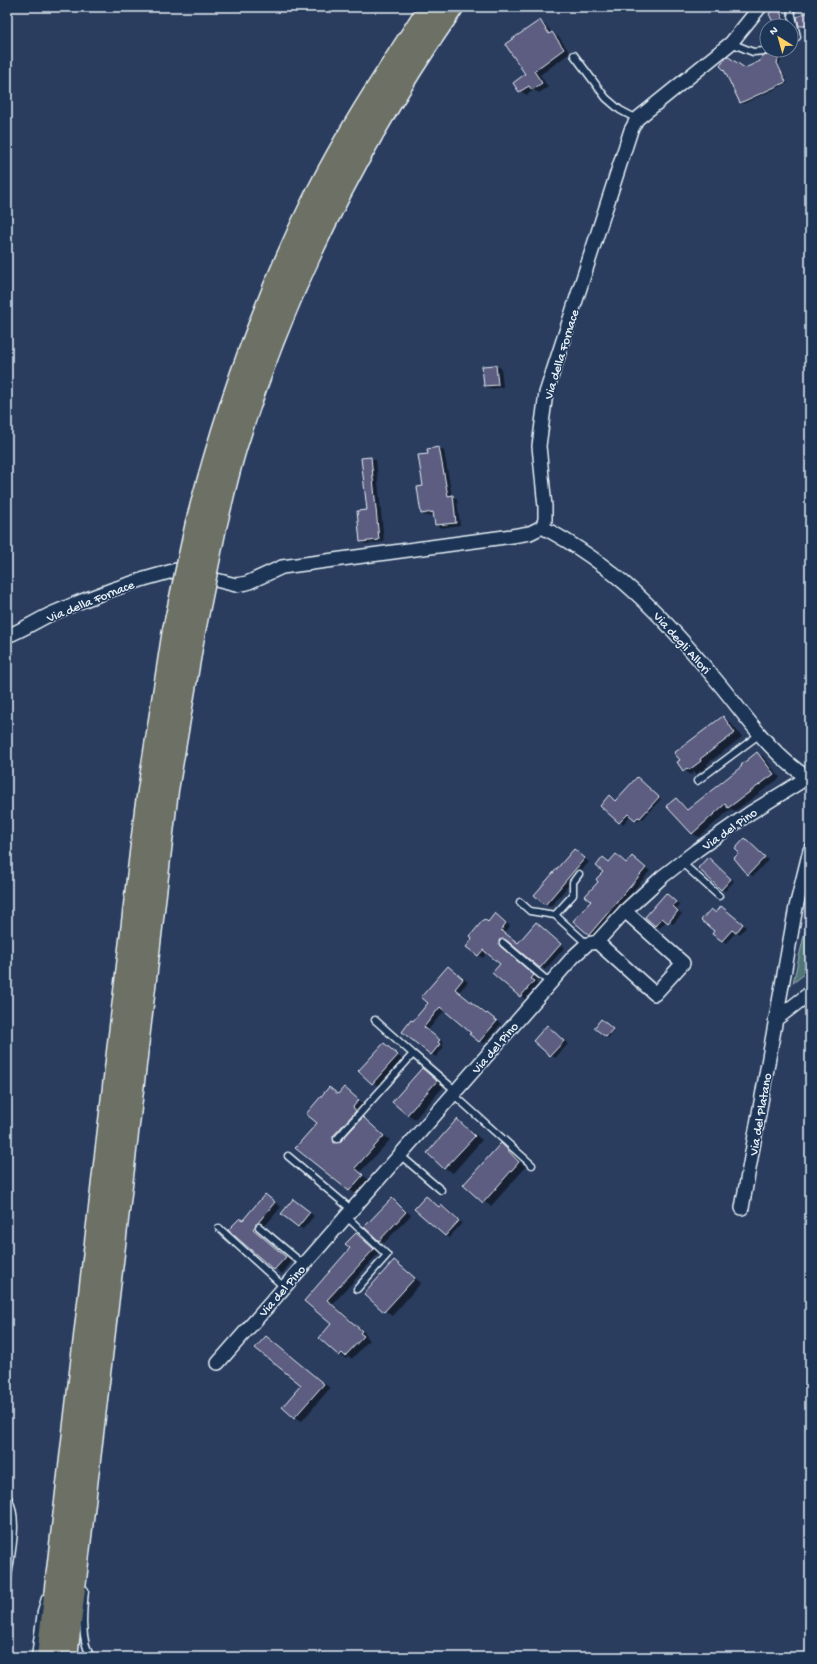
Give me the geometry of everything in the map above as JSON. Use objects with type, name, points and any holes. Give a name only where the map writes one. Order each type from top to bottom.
[{"type":"highway","points":[[48,1657],[146,810],[206,525],[212,462],[236,388],[266,307],[316,196],[353,128],[430,7]]},
{"type":"highway","points":[[206,525],[277,330],[301,271],[331,210],[382,114],[452,7]]},
{"type":"highway","points":[[66,1657],[167,790],[183,633]]},
{"type":"street","name":"Via della Fornace","points":[[542,527],[545,520],[545,507],[539,446],[546,393],[631,130],[637,119],[731,44],[760,7]]},
{"type":"street","points":[[216,580],[236,585],[247,583],[282,568],[512,536],[530,533],[542,527]]},
{"type":"street","name":"Via degli Allori","points":[[542,527],[593,557],[643,598],[715,678],[760,734],[782,758],[808,776]]},
{"type":"street","name":"Via della Fornace","points":[[7,636],[51,614],[104,593],[147,578],[176,570]]},
{"type":"street","name":"Via del Pino","points":[[218,1363],[550,983],[625,911],[681,862],[750,813],[808,776]]},
{"type":"street","name":"Via del Platano","points":[[742,1208],[796,907],[810,850]]},
{"type":"street","points":[[592,943],[655,994],[683,963],[625,911]]},
{"type":"street","points":[[775,1020],[810,993]]},
{"type":"lane","points":[[790,7],[793,18]]},
{"type":"lane","points":[[731,44],[753,52],[759,51]]},
{"type":"lane","points":[[574,55],[606,98],[620,110],[637,119]]},
{"type":"lane","points":[[697,781],[760,734]]},
{"type":"lane","points":[[681,862],[719,896]]},
{"type":"lane","points":[[555,915],[573,895],[572,882],[579,874]]},
{"type":"lane","points":[[520,902],[530,911],[555,915],[592,943]]},
{"type":"lane","points":[[503,943],[550,983]]},
{"type":"lane","points":[[375,1020],[532,1165]]},
{"type":"lane","points":[[337,1138],[413,1054]]},
{"type":"lane","points":[[400,1155],[441,1190]]},
{"type":"lane","points":[[288,1156],[349,1213],[388,1255],[357,1289]]},
{"type":"lane","points":[[259,1227],[303,1264]]},
{"type":"lane","points":[[219,1228],[284,1287]]},
{"type":"lane","points":[[91,1438],[95,1467]]},
{"type":"lane","points":[[7,1496],[14,1510],[14,1527],[7,1583]]},
{"type":"lane","points":[[50,1581],[61,1542]]},
{"type":"lane","points":[[86,1581],[83,1604],[85,1647],[91,1657]]},
{"type":"lane","points":[[35,1657],[41,1611],[48,1588]]},
{"type":"green space","points":[[810,910],[810,970],[793,983]]},
{"type":"building","points":[[776,7],[778,7],[783,18],[771,18],[769,14]]},
{"type":"building","points":[[810,11],[810,26],[799,26],[799,18],[797,17]]},
{"type":"building","points":[[540,20],[549,34],[552,32],[564,49],[534,71],[542,83],[532,90],[529,86],[519,92],[513,83],[525,74],[505,44]]},
{"type":"building","points":[[727,56],[745,68],[760,61],[761,58],[779,58],[777,63],[786,82],[740,103],[724,70],[720,66]]},
{"type":"building","points":[[496,365],[498,385],[484,386],[482,366]]},
{"type":"building","points":[[439,447],[448,496],[453,495],[456,523],[435,525],[433,512],[421,514],[417,487],[423,486],[418,455],[428,454],[427,449]]},
{"type":"building","points":[[371,457],[379,540],[360,542],[357,511],[367,510],[361,458]]},
{"type":"building","points":[[723,716],[735,733],[700,759],[701,761],[689,770],[687,768],[683,771],[677,762],[680,760],[674,753]]},
{"type":"building","points":[[757,752],[774,774],[728,808],[725,804],[692,834],[666,806],[676,798],[687,810],[742,766],[741,765]]},
{"type":"building","points":[[637,777],[659,797],[640,818],[638,817],[635,820],[628,814],[619,823],[600,806],[609,795],[615,801]]},
{"type":"building","points":[[745,838],[765,857],[748,875],[734,858],[739,853],[735,849]]},
{"type":"building","points":[[574,849],[585,858],[545,905],[534,895]]},
{"type":"building","points":[[616,854],[626,863],[632,856],[646,868],[589,935],[573,921],[591,901],[585,896],[598,882],[596,879],[603,872],[596,866],[603,857],[609,862]]},
{"type":"building","points":[[708,857],[731,879],[721,890],[698,868]]},
{"type":"building","points":[[666,893],[676,902],[673,906],[678,911],[668,923],[662,918],[655,926],[645,917]]},
{"type":"building","points":[[721,906],[743,924],[736,933],[732,930],[722,941],[712,934],[714,931],[701,920],[711,909],[716,913]]},
{"type":"building","points":[[495,913],[506,923],[501,930],[518,943],[536,922],[561,944],[540,968],[506,940],[499,940],[500,946],[534,975],[531,979],[534,981],[520,997],[492,973],[500,964],[483,950],[478,956],[466,947],[471,941],[472,938],[470,936],[484,919],[488,922]]},
{"type":"building","points":[[448,966],[463,979],[455,989],[497,1021],[479,1042],[469,1034],[471,1033],[440,1007],[424,1027],[440,1040],[438,1042],[440,1044],[431,1055],[402,1032],[411,1020],[413,1021],[428,1003],[421,997]]},
{"type":"building","points":[[601,1019],[613,1029],[606,1037],[594,1028]]},
{"type":"building","points":[[547,1025],[564,1041],[550,1056],[533,1041]]},
{"type":"building","points":[[384,1043],[398,1055],[372,1084],[358,1071]]},
{"type":"building","points":[[422,1068],[437,1081],[407,1115],[392,1102]]},
{"type":"building","points":[[329,1087],[338,1094],[344,1087],[359,1100],[353,1107],[356,1111],[333,1136],[334,1143],[340,1142],[363,1117],[384,1136],[355,1168],[363,1175],[349,1191],[295,1148],[317,1123],[306,1114]]},
{"type":"building","points":[[457,1119],[475,1136],[444,1169],[427,1153]]},
{"type":"building","points":[[501,1143],[519,1162],[483,1203],[463,1185]]},
{"type":"building","points":[[265,1194],[275,1202],[253,1229],[286,1257],[274,1270],[228,1230],[240,1218],[243,1220]]},
{"type":"building","points":[[426,1196],[439,1207],[441,1205],[459,1221],[445,1236],[414,1209]]},
{"type":"building","points":[[392,1198],[406,1212],[379,1241],[364,1227]]},
{"type":"building","points":[[293,1199],[310,1212],[298,1227],[281,1214]]},
{"type":"building","points":[[356,1233],[374,1249],[327,1300],[362,1331],[360,1333],[364,1336],[345,1356],[342,1353],[339,1356],[319,1338],[331,1324],[304,1301],[350,1248],[345,1244]]},
{"type":"building","points":[[394,1260],[415,1278],[384,1312],[364,1294]]},
{"type":"building","points":[[266,1336],[324,1384],[294,1418],[282,1407],[301,1385],[255,1348]]}]
